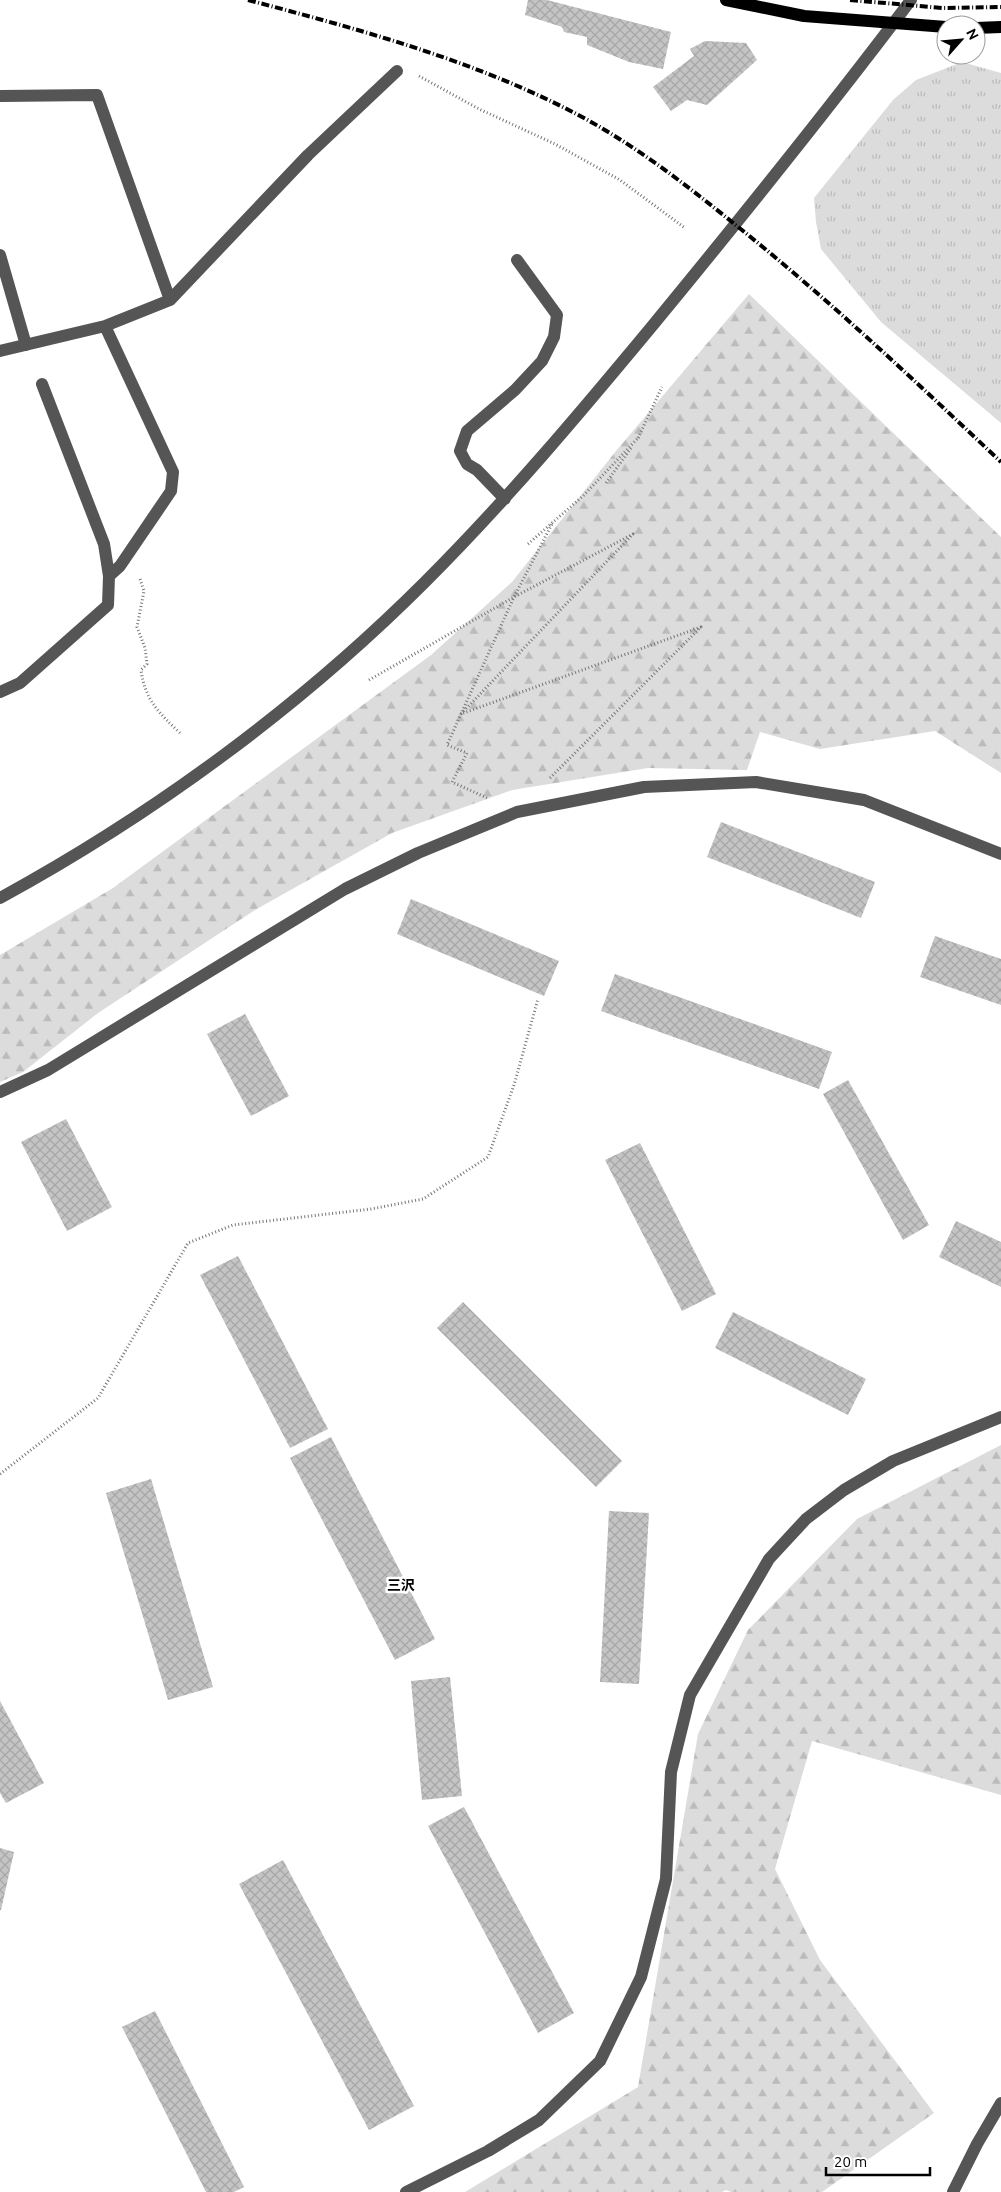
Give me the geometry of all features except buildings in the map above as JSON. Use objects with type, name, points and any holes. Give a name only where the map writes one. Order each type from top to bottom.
[{"type":"main road","points":[[726,0],[804,16],[936,26]]},
{"type":"main road","points":[[986,28],[1001,27]]},
{"type":"street","points":[[0,898],[120,827],[204,768],[345,656],[424,584],[554,445],[708,258],[911,0]]},
{"type":"street","points":[[0,351],[106,326],[170,300],[308,155],[397,71]]},
{"type":"street","points":[[0,96],[96,95],[170,300]]},
{"type":"street","points":[[0,255],[26,345]]},
{"type":"street","points":[[505,499],[477,470],[467,464],[460,450],[467,431],[515,390],[542,361],[554,336],[557,315],[517,260]]},
{"type":"street","points":[[106,326],[173,472],[170,492],[120,566],[109,576]]},
{"type":"street","points":[[0,692],[20,683],[108,605],[109,576],[104,544],[42,384]]},
{"type":"street","points":[[0,1092],[48,1070],[345,889],[418,853],[517,812],[644,787],[756,782],[864,800],[1001,854]]},
{"type":"street","points":[[406,2192],[488,2151],[539,2120],[600,2061],[641,1977],[666,1878],[671,1772],[690,1695],[769,1559],[806,1519],[844,1490],[893,1461],[1001,1417]]},
{"type":"street","points":[[953,2192],[977,2144],[1001,2103]]},
{"type":"path","points":[[397,71],[417,75],[479,109],[555,144],[620,180],[685,228]]},
{"type":"path","points":[[606,483],[639,437],[662,387]]},
{"type":"path","points":[[528,544],[583,496],[639,437]]},
{"type":"path","points":[[461,714],[701,627],[517,812],[452,782],[467,753],[447,745],[461,714],[514,597],[553,522]]},
{"type":"path","points":[[369,680],[514,597],[634,534],[461,714]]},
{"type":"path","points":[[120,566],[138,572],[144,591],[137,627],[146,648],[147,664],[142,670],[143,687],[157,712],[180,733]]},
{"type":"path","points":[[0,1474],[98,1398],[188,1243],[233,1225],[372,1209],[423,1199],[488,1157],[514,1085],[538,999]]},
{"type":"green space","points":[[954,65],[973,65],[1001,73],[1001,423],[881,322],[821,249],[814,198],[893,100],[916,80]]},
{"type":"green space","points":[[749,294],[1001,537],[1001,773],[935,731],[820,749],[760,732],[747,770],[648,768],[512,790],[392,833],[255,910],[98,1013],[23,1072],[0,1082],[0,955],[113,888],[431,655],[512,582],[616,451]]},
{"type":"green space","points":[[1001,1445],[1001,1795],[812,1741],[775,1869],[820,1960],[934,2113],[822,2192],[731,2192],[726,2190],[722,2192],[465,2192],[638,2087],[698,1734],[748,1630],[857,1519]]},
{"type":"railway","points":[[248,0],[334,23],[462,64],[544,98],[604,129],[678,180],[767,250],[869,339],[1001,462]]},
{"type":"railway","points":[[850,0],[943,8],[1001,7]]},
{"type":"district","name":"三沢","points":[[401,1585]]}]
